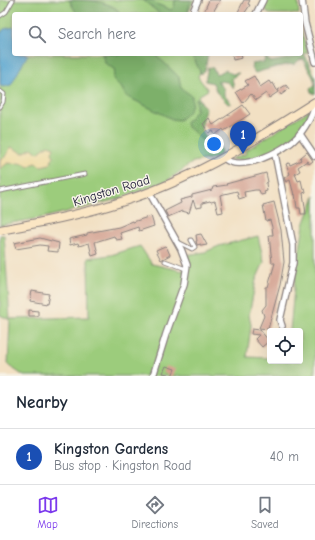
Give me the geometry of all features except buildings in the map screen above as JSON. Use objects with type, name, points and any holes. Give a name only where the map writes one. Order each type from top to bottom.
[{"type":"main road","name":"Kingston Road","points":[[0,230],[80,213],[149,192],[224,158],[314,102]]},
{"type":"street","points":[[193,12],[198,0]]},
{"type":"street","points":[[257,12],[263,0]]},
{"type":"street","points":[[302,0],[302,12]]},
{"type":"street","points":[[259,8],[262,12]]},
{"type":"street","points":[[303,24],[315,62]]},
{"type":"street","name":"Kingston Road","points":[[224,158],[230,162],[250,162],[274,154],[300,134],[313,111],[314,102]]},
{"type":"street","points":[[300,134],[315,156]]},
{"type":"street","points":[[274,154],[293,245],[292,262],[280,320],[282,326]]},
{"type":"street","points":[[149,192],[181,249],[187,269],[184,284],[153,376]]},
{"type":"lane","points":[[0,16],[6,12],[13,0]]},
{"type":"lane","points":[[0,91],[4,94],[4,98],[0,107]]},
{"type":"lane","points":[[0,191],[85,174]]},
{"type":"lane","points":[[177,242],[192,249],[195,247],[191,240]]},
{"type":"lane","points":[[165,261],[187,269]]},
{"type":"green space","points":[[0,0],[194,0],[189,12],[12,12],[12,56],[195,56],[201,69],[198,77],[208,90],[198,96],[205,109],[199,127],[203,136],[219,145],[221,154],[215,158],[193,162],[167,181],[118,199],[46,217],[0,225]]},
{"type":"green space","points":[[69,0],[101,2],[113,7],[118,12],[76,12]]},
{"type":"green space","points":[[143,0],[153,0],[157,4],[171,10],[174,7],[175,0],[191,0],[188,12],[158,12]]},
{"type":"green space","points":[[265,0],[298,0],[299,12],[268,12],[264,7]]},
{"type":"green space","points":[[303,36],[308,53],[303,54]]},
{"type":"green space","points":[[305,55],[315,77],[315,82],[304,59],[299,60],[295,64],[280,66],[255,73],[251,67],[252,64],[264,62],[265,57],[271,62]]},
{"type":"green space","points":[[103,56],[157,56],[179,77],[181,88],[192,96],[190,110],[179,120],[172,119],[126,96],[121,87],[113,79],[115,70],[105,63]]},
{"type":"green space","points":[[193,56],[208,56],[205,70],[201,74]]},
{"type":"green space","points":[[208,67],[213,68],[216,74],[226,70],[232,74],[239,73],[232,78],[234,88],[227,82],[217,81],[224,89],[224,95],[231,103],[228,104],[217,93],[213,83],[205,81]]},
{"type":"green space","points":[[315,85],[315,94],[311,92],[310,88]]},
{"type":"green space","points":[[196,99],[198,99],[206,108],[201,128],[206,137],[212,139],[209,142],[200,139],[187,127],[186,123],[196,110]]},
{"type":"green space","points":[[311,109],[297,134],[288,142],[273,151],[255,157],[238,160],[231,159],[246,154],[245,151]]},
{"type":"green space","points":[[315,196],[315,376],[24,376],[8,365],[10,320],[0,315],[0,235],[4,235],[10,319],[89,317],[88,258],[111,255],[140,246],[152,264],[183,271],[186,255],[205,252],[219,246],[258,236],[264,262],[256,280],[249,315],[251,325],[247,357],[267,358],[267,364],[303,364],[303,328],[290,328],[295,278],[304,225]]},
{"type":"sand","points":[[48,145],[54,147],[52,153],[54,156],[50,164],[41,166],[35,163],[28,167],[21,163],[8,163],[0,169],[0,159],[5,157],[11,147],[23,153],[32,148],[38,153]]},
{"type":"water","points":[[12,27],[12,56],[27,56],[11,85],[3,87],[0,85],[0,34],[4,29]]},
{"type":"place","name":"Kingston Gardens","points":[[243,154]]}]
